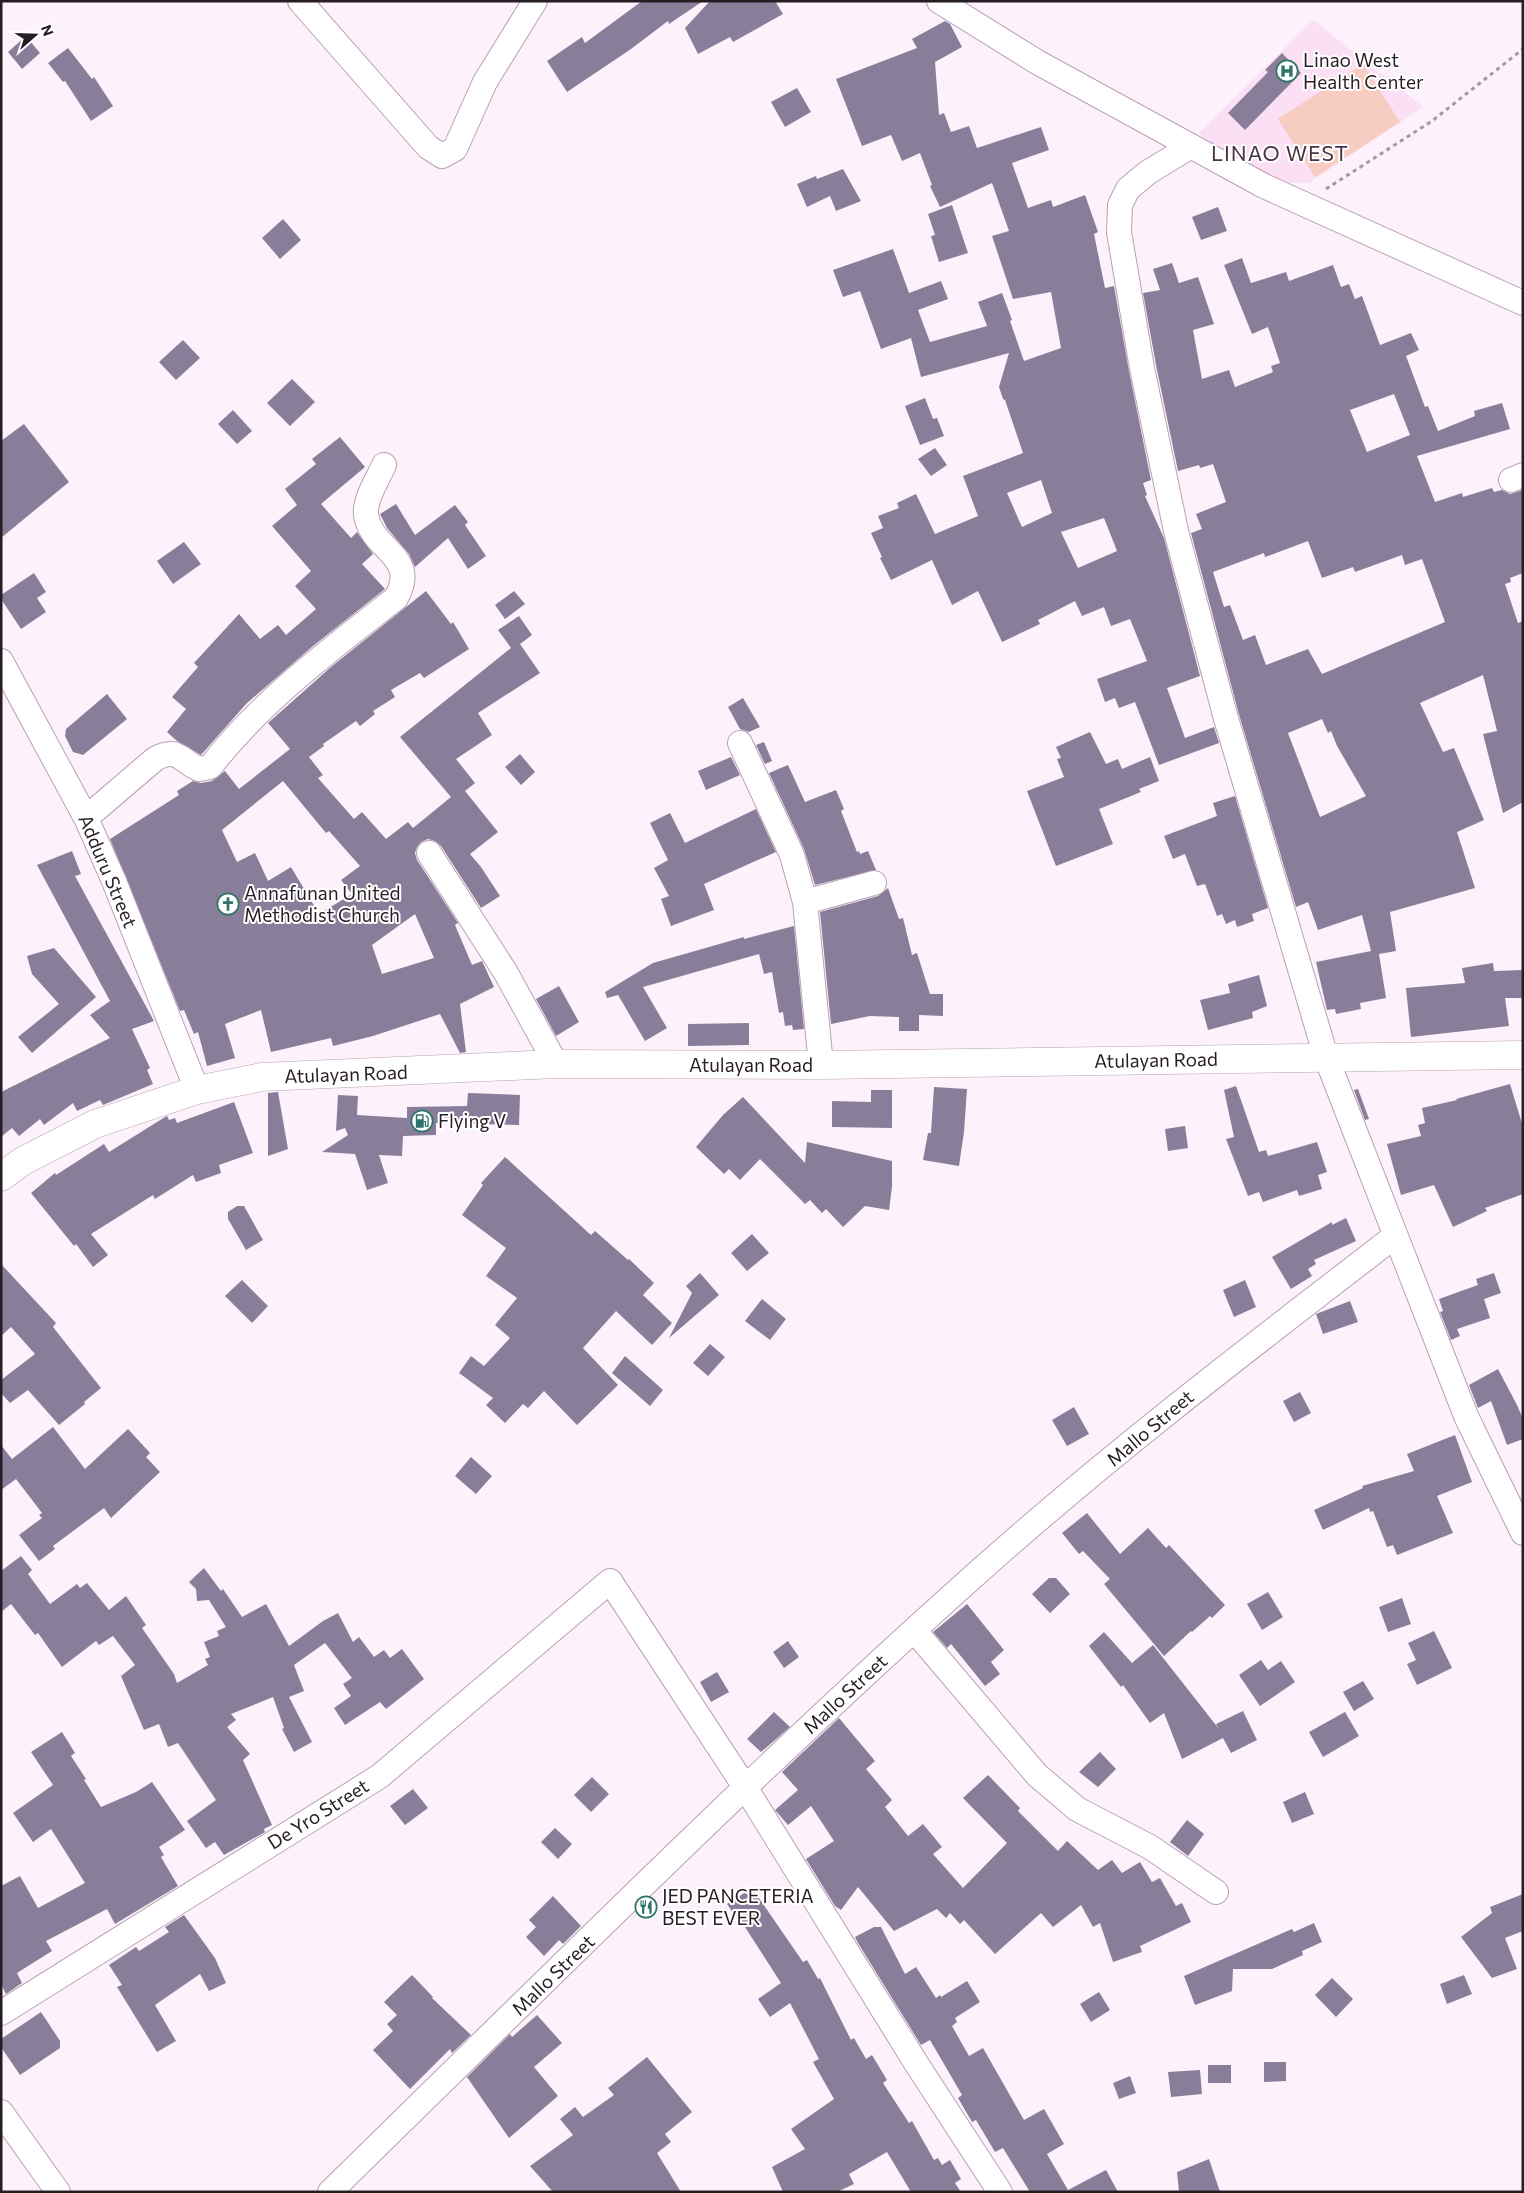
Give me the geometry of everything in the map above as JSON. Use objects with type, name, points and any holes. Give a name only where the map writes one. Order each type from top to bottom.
[{"type":"main road","name":"Atulayan Road","points":[[1,1177],[24,1161],[95,1124],[197,1090],[262,1077],[556,1064],[821,1065],[1523,1055]]},
{"type":"street","points":[[300,1],[428,147],[442,156],[455,149],[485,82],[535,1]]},
{"type":"street","points":[[939,1],[1037,62],[1302,205],[1523,303]]},
{"type":"street","points":[[1190,146],[1147,172],[1128,189],[1120,205],[1119,232],[1142,368],[1176,531],[1225,715],[1326,1057],[1466,1416],[1523,1533]]},
{"type":"street","points":[[86,818],[154,759],[165,753],[182,758],[199,769],[210,767],[279,692],[316,660],[396,598],[402,586],[403,569],[373,531],[366,513],[368,502],[384,464]]},
{"type":"street","name":"Adduru Street","points":[[1,661],[86,818],[114,881],[197,1090]]},
{"type":"street","points":[[740,743],[792,855],[805,902],[821,1065]]},
{"type":"street","points":[[429,853],[506,973],[556,1064]]},
{"type":"street","points":[[805,902],[874,883]]},
{"type":"street","name":"Mallo Street","points":[[330,2192],[745,1787],[977,1573],[1178,1403],[1395,1236]]},
{"type":"street","name":"De Yro Street","points":[[1,2013],[380,1776],[610,1581],[745,1787]]},
{"type":"street","points":[[914,1630],[1038,1775],[1076,1809],[1150,1847],[1216,1892]]},
{"type":"street","points":[[745,1787],[916,2063],[1000,2192]]},
{"type":"street","points":[[1,2112],[58,2192]]},
{"type":"path","points":[[1302,205],[1432,121],[1523,49]]},
{"type":"shaded area","points":[[1313,20],[1423,107],[1309,183],[1252,181],[1199,133]]},
{"type":"shaded area","points":[[1363,64],[1400,122],[1315,177],[1278,119]]},
{"type":"building","points":[[642,1],[703,1],[669,24],[668,21],[631,49],[567,92],[547,61],[582,37],[585,43]]},
{"type":"building","points":[[710,1],[775,1],[783,14],[733,42],[730,37],[698,54],[685,28]]},
{"type":"building","points":[[945,21],[950,24],[962,47],[935,62],[939,115],[944,113],[951,132],[969,126],[977,148],[1041,127],[1049,150],[1012,163],[1028,208],[1051,200],[1053,207],[1085,195],[1098,232],[1094,234],[1105,288],[1114,286],[1151,480],[1143,483],[1147,495],[1145,496],[1164,538],[1200,676],[1167,688],[1185,738],[1214,727],[1219,743],[1159,765],[1135,702],[1119,708],[1115,698],[1105,702],[1097,679],[1147,661],[1130,619],[1111,626],[1104,607],[1082,616],[1075,601],[1038,620],[1040,624],[1002,642],[978,591],[952,605],[932,560],[891,580],[880,558],[882,557],[871,533],[883,528],[878,516],[899,508],[897,503],[916,494],[935,534],[978,516],[963,476],[1023,453],[999,387],[1009,353],[921,377],[911,338],[881,349],[860,291],[843,297],[833,270],[893,249],[909,293],[941,281],[948,299],[918,310],[930,342],[987,326],[978,302],[1002,293],[1024,361],[1061,348],[1051,292],[1013,299],[992,236],[1009,231],[992,183],[940,207],[930,186],[932,185],[920,153],[902,161],[891,135],[862,146],[836,79],[917,48],[912,39]],"holes":[[[1041,480],[1052,513],[1022,527],[1007,493]],[[1104,518],[1117,551],[1078,568],[1061,532]]]},
{"type":"building","points":[[26,36],[40,53],[22,69],[8,52]]},
{"type":"building","points":[[68,48],[92,79],[94,77],[113,106],[91,121],[65,81],[63,82],[48,63]]},
{"type":"building","points":[[1282,53],[1301,73],[1245,130],[1228,113],[1268,72],[1265,70]]},
{"type":"building","points":[[797,88],[811,112],[785,127],[771,102]]},
{"type":"building","points":[[843,169],[861,201],[836,211],[830,196],[807,207],[797,184],[816,176],[817,179]]},
{"type":"building","points":[[952,205],[968,253],[939,262],[931,236],[935,235],[928,214]]},
{"type":"building","points":[[1218,207],[1227,231],[1201,240],[1192,217]]},
{"type":"building","points":[[283,219],[301,240],[280,259],[262,238]]},
{"type":"building","points":[[1242,258],[1251,283],[1286,272],[1289,281],[1333,265],[1341,287],[1349,284],[1355,299],[1362,296],[1380,345],[1411,333],[1419,350],[1406,356],[1425,407],[1428,406],[1438,431],[1475,416],[1474,411],[1502,403],[1510,429],[1417,456],[1435,502],[1462,493],[1463,497],[1492,488],[1494,492],[1502,490],[1510,494],[1523,490],[1523,573],[1510,578],[1511,582],[1505,584],[1518,623],[1523,621],[1523,802],[1503,813],[1483,734],[1497,731],[1483,675],[1420,703],[1443,752],[1454,748],[1484,820],[1457,832],[1475,888],[1390,912],[1396,951],[1379,954],[1386,998],[1360,1003],[1361,1009],[1336,1014],[1335,1009],[1327,1010],[1316,962],[1371,951],[1362,915],[1318,930],[1308,902],[1296,907],[1238,711],[1191,533],[1202,529],[1196,514],[1226,502],[1213,464],[1200,468],[1199,465],[1178,471],[1143,293],[1160,290],[1153,269],[1172,263],[1179,283],[1198,277],[1214,324],[1193,330],[1202,379],[1229,370],[1235,387],[1273,372],[1271,366],[1280,363],[1268,327],[1252,334],[1224,265]],"holes":[[[1394,394],[1410,435],[1367,452],[1350,410]],[[1308,541],[1322,578],[1353,567],[1355,572],[1402,555],[1405,565],[1422,559],[1445,622],[1322,674],[1308,649],[1266,665],[1255,635],[1243,640],[1230,605],[1224,607],[1213,572],[1264,553],[1265,557]],[[1322,719],[1328,733],[1331,731],[1337,746],[1366,796],[1320,817],[1288,733]]]},
{"type":"building","points":[[183,340],[200,358],[176,380],[159,362]]},
{"type":"building","points":[[292,379],[315,402],[290,426],[267,403]]},
{"type":"building","points":[[925,398],[933,419],[937,418],[944,436],[920,445],[905,406]]},
{"type":"building","points":[[233,410],[252,431],[237,444],[218,424]]},
{"type":"building","points":[[24,424],[69,482],[1,538],[1,441]]},
{"type":"building","points":[[340,437],[365,467],[321,504],[351,538],[357,532],[373,554],[362,564],[385,589],[313,646],[247,703],[201,755],[177,741],[167,732],[186,709],[172,697],[198,667],[194,663],[239,614],[260,639],[278,625],[286,635],[316,609],[295,586],[311,571],[272,526],[297,505],[285,489],[316,464],[312,459]]},
{"type":"building","points":[[935,448],[947,465],[931,476],[918,459]]},
{"type":"building","points":[[396,504],[415,535],[455,505],[468,522],[465,525],[486,556],[468,569],[448,538],[415,567],[409,554],[387,528],[380,514]]},
{"type":"building","points":[[184,542],[201,564],[173,584],[157,561]]},
{"type":"building","points":[[34,573],[46,592],[37,598],[46,612],[21,629],[1,599],[1,595]]},
{"type":"building","points":[[426,591],[451,624],[453,622],[469,649],[424,678],[420,673],[391,690],[395,697],[373,711],[375,714],[360,726],[356,721],[323,744],[324,746],[309,757],[323,775],[318,778],[354,819],[362,812],[386,839],[408,822],[413,828],[451,797],[400,737],[511,648],[498,630],[519,616],[532,635],[520,644],[540,673],[478,713],[492,735],[456,759],[475,783],[465,791],[498,832],[470,854],[500,896],[481,908],[441,846],[435,841],[428,839],[421,842],[415,853],[417,860],[458,923],[455,925],[472,965],[482,961],[494,987],[460,1004],[466,1052],[460,1053],[440,1014],[373,1036],[333,1046],[331,1038],[271,1052],[261,1010],[225,1024],[235,1058],[207,1066],[198,1032],[194,1034],[184,1010],[180,1011],[110,839],[179,795],[177,791],[193,781],[201,783],[212,781],[225,771],[239,789],[290,749],[268,723],[331,667]],"holes":[[[283,781],[326,833],[329,831],[360,866],[341,880],[352,894],[319,914],[291,867],[268,881],[255,853],[237,862],[222,830]],[[415,914],[434,958],[382,974],[372,945]]]},
{"type":"building","points":[[514,591],[525,604],[505,619],[495,605]]},
{"type":"building","points":[[107,694],[127,719],[83,755],[73,752],[65,736],[66,729]]},
{"type":"building","points":[[743,698],[760,727],[749,732],[740,729],[728,707]]},
{"type":"building","points":[[1090,732],[1106,764],[1118,759],[1122,769],[1150,757],[1159,781],[1139,789],[1141,792],[1099,809],[1113,844],[1056,866],[1027,791],[1064,777],[1057,759],[1061,758],[1056,747]]},
{"type":"building","points":[[764,742],[772,761],[765,764],[756,745]]},
{"type":"building","points":[[520,754],[535,772],[521,785],[505,767]]},
{"type":"building","points":[[731,757],[740,775],[706,790],[698,771]]},
{"type":"building","points":[[788,765],[805,802],[836,790],[844,809],[841,811],[857,852],[859,851],[860,854],[868,851],[876,870],[815,885],[804,849],[769,773]]},
{"type":"building","points":[[1235,796],[1268,908],[1252,914],[1254,921],[1237,927],[1235,920],[1226,924],[1222,914],[1217,916],[1205,884],[1197,886],[1185,854],[1173,859],[1164,836],[1217,816],[1213,803]]},
{"type":"building","points":[[756,809],[776,852],[704,884],[714,910],[671,926],[661,899],[669,896],[654,868],[668,860],[650,823],[670,813],[685,843]]},
{"type":"building","points":[[72,851],[81,874],[75,876],[154,1021],[132,1029],[150,1068],[147,1070],[153,1084],[103,1105],[100,1100],[77,1111],[73,1103],[44,1125],[40,1119],[19,1136],[12,1128],[1,1137],[1,1092],[110,1038],[90,1015],[110,1001],[37,865]]},
{"type":"building","points":[[888,888],[899,919],[903,918],[912,955],[917,953],[930,994],[943,994],[943,1016],[919,1015],[919,1031],[899,1031],[899,1017],[870,1016],[831,1024],[820,912],[878,896]]},
{"type":"building","points":[[794,926],[804,1029],[793,1030],[792,1025],[785,1026],[783,1012],[779,1013],[772,972],[764,974],[759,954],[643,987],[667,1028],[645,1041],[618,995],[607,998],[605,992],[653,963],[744,937],[744,939]]},
{"type":"building","points":[[54,948],[96,997],[32,1053],[18,1037],[59,1004],[32,974],[27,956]]},
{"type":"building","points":[[1493,963],[1494,971],[1523,970],[1523,998],[1505,998],[1509,1026],[1411,1037],[1406,988],[1465,983],[1462,968]]},
{"type":"building","points":[[1259,975],[1267,1006],[1252,1012],[1253,1018],[1208,1030],[1200,1000],[1230,993],[1228,984]]},
{"type":"building","points":[[559,986],[579,1022],[556,1036],[536,999]]},
{"type":"building","points":[[749,1023],[749,1045],[688,1046],[688,1024]]},
{"type":"building","points":[[1510,1084],[1523,1127],[1523,1194],[1485,1208],[1487,1211],[1453,1227],[1434,1185],[1401,1195],[1387,1144],[1421,1136],[1418,1125],[1425,1123],[1422,1108]]},
{"type":"building","points":[[1236,1086],[1259,1152],[1266,1150],[1268,1156],[1317,1142],[1327,1172],[1318,1175],[1322,1189],[1299,1196],[1297,1190],[1263,1202],[1259,1192],[1248,1196],[1226,1139],[1234,1137],[1224,1090]]},
{"type":"building","points":[[934,1087],[967,1089],[959,1166],[923,1160],[928,1133],[931,1133]]},
{"type":"building","points":[[1358,1089],[1369,1119],[1365,1120],[1354,1090]]},
{"type":"building","points":[[871,1090],[892,1090],[892,1128],[832,1127],[832,1101],[871,1102]]},
{"type":"building","points":[[278,1092],[288,1149],[268,1156],[268,1093]]},
{"type":"building","points":[[468,1093],[520,1095],[519,1125],[436,1123],[436,1135],[403,1136],[402,1156],[379,1155],[388,1183],[367,1190],[355,1154],[322,1152],[348,1135],[345,1128],[336,1131],[338,1095],[358,1096],[357,1115],[407,1118],[407,1107],[467,1106]]},
{"type":"building","points":[[743,1097],[805,1163],[807,1142],[892,1161],[892,1187],[889,1210],[865,1206],[843,1227],[826,1209],[822,1213],[810,1200],[805,1204],[760,1159],[740,1180],[729,1169],[724,1174],[696,1147],[723,1115]]},
{"type":"building","points":[[234,1102],[253,1153],[219,1165],[221,1173],[196,1182],[193,1175],[155,1199],[153,1195],[91,1234],[108,1255],[93,1267],[76,1244],[74,1246],[31,1193],[55,1173],[56,1175],[104,1144],[109,1152],[167,1116],[169,1120],[175,1118],[177,1123]]},
{"type":"building","points":[[1185,1126],[1188,1148],[1168,1151],[1165,1129]]},
{"type":"building","points":[[505,1157],[591,1235],[595,1231],[654,1283],[643,1295],[672,1323],[652,1345],[616,1311],[583,1348],[618,1385],[577,1425],[544,1391],[528,1408],[523,1404],[505,1423],[486,1405],[493,1398],[459,1373],[471,1356],[484,1366],[510,1338],[495,1325],[517,1298],[486,1276],[506,1248],[462,1215],[483,1185],[481,1183]]},
{"type":"building","points":[[237,1206],[244,1206],[263,1240],[246,1250],[228,1219],[228,1212]]},
{"type":"building","points":[[1346,1218],[1356,1241],[1314,1260],[1316,1264],[1308,1269],[1312,1276],[1291,1289],[1272,1257],[1332,1222],[1332,1225]]},
{"type":"building","points":[[752,1234],[769,1253],[747,1271],[731,1253]]},
{"type":"building","points":[[1,1264],[56,1323],[53,1327],[101,1388],[59,1425],[28,1390],[10,1403],[1,1393],[1,1380],[35,1354],[11,1327],[1,1336]]},
{"type":"building","points":[[700,1273],[719,1295],[669,1338],[692,1293],[686,1286]]},
{"type":"building","points":[[1494,1273],[1501,1293],[1484,1299],[1490,1318],[1457,1329],[1460,1336],[1451,1340],[1440,1312],[1443,1311],[1439,1299],[1478,1285],[1476,1279]]},
{"type":"building","points":[[242,1280],[268,1306],[252,1323],[225,1296]]},
{"type":"building","points":[[1245,1280],[1256,1307],[1234,1317],[1223,1290]]},
{"type":"building","points":[[762,1299],[786,1319],[770,1340],[745,1321]]},
{"type":"building","points":[[1350,1301],[1358,1322],[1323,1334],[1316,1314]]},
{"type":"building","points":[[710,1344],[725,1357],[708,1376],[693,1363]]},
{"type":"building","points":[[625,1356],[663,1390],[650,1406],[612,1373]]},
{"type":"building","points":[[1498,1369],[1523,1419],[1523,1439],[1507,1445],[1491,1401],[1478,1408],[1469,1385]]},
{"type":"building","points":[[1300,1392],[1311,1413],[1294,1422],[1283,1401]]},
{"type":"building","points":[[1074,1407],[1089,1434],[1067,1446],[1052,1420]]},
{"type":"building","points":[[53,1427],[85,1469],[128,1429],[150,1453],[146,1457],[160,1472],[111,1518],[104,1508],[53,1546],[55,1549],[39,1561],[19,1535],[42,1518],[39,1515],[42,1513],[16,1479],[1,1490],[1,1445],[12,1459]]},
{"type":"building","points":[[1455,1435],[1472,1482],[1437,1496],[1453,1533],[1397,1555],[1393,1545],[1387,1547],[1373,1511],[1370,1512],[1369,1508],[1323,1530],[1314,1510],[1363,1488],[1362,1486],[1414,1471],[1407,1454]]},
{"type":"building","points":[[471,1457],[492,1476],[476,1494],[455,1476]]},
{"type":"building","points":[[1087,1513],[1120,1554],[1148,1528],[1166,1548],[1169,1545],[1225,1605],[1212,1618],[1210,1616],[1191,1631],[1164,1656],[1104,1584],[1110,1579],[1083,1551],[1079,1554],[1062,1533]]},
{"type":"building","points":[[21,1556],[32,1570],[28,1574],[50,1604],[77,1584],[80,1588],[87,1583],[109,1610],[126,1596],[146,1625],[142,1628],[174,1674],[177,1683],[208,1665],[205,1659],[210,1657],[204,1642],[219,1636],[217,1631],[226,1627],[209,1600],[197,1601],[196,1589],[189,1582],[204,1568],[221,1591],[223,1589],[242,1617],[266,1604],[289,1646],[323,1621],[338,1613],[353,1642],[359,1637],[374,1657],[384,1650],[390,1658],[402,1649],[424,1679],[386,1709],[380,1702],[345,1725],[334,1708],[351,1696],[343,1684],[352,1678],[325,1643],[294,1665],[304,1691],[289,1697],[312,1742],[294,1752],[282,1729],[284,1728],[273,1697],[231,1714],[236,1720],[227,1727],[250,1754],[243,1760],[272,1825],[264,1829],[265,1832],[224,1855],[215,1842],[206,1848],[187,1821],[216,1800],[178,1743],[168,1747],[159,1724],[144,1730],[121,1676],[135,1665],[113,1636],[99,1645],[96,1641],[62,1667],[38,1633],[35,1635],[11,1604],[1,1612],[1,1571]]},
{"type":"building","points":[[1049,1578],[1056,1578],[1070,1594],[1050,1613],[1032,1594]]},
{"type":"building","points":[[1268,1592],[1283,1617],[1262,1630],[1247,1604]]},
{"type":"building","points":[[1402,1598],[1411,1624],[1388,1632],[1379,1607]]},
{"type":"building","points":[[967,1604],[1004,1650],[991,1662],[1000,1674],[985,1686],[951,1644],[947,1648],[933,1632]]},
{"type":"building","points":[[1434,1631],[1452,1668],[1417,1685],[1407,1664],[1416,1660],[1408,1643]]},
{"type":"building","points":[[1104,1632],[1132,1663],[1153,1645],[1219,1729],[1216,1724],[1243,1711],[1257,1740],[1231,1753],[1223,1738],[1182,1759],[1164,1713],[1150,1723],[1123,1685],[1121,1687],[1089,1646]]},
{"type":"building","points":[[788,1641],[799,1657],[784,1668],[773,1652]]},
{"type":"building","points":[[1261,1660],[1268,1670],[1281,1661],[1295,1682],[1260,1706],[1239,1675]]},
{"type":"building","points":[[717,1672],[729,1692],[711,1702],[700,1682]]},
{"type":"building","points":[[1363,1681],[1374,1699],[1354,1711],[1343,1692]]},
{"type":"building","points":[[774,1712],[790,1727],[761,1752],[747,1739]]},
{"type":"building","points":[[1345,1712],[1359,1736],[1323,1757],[1309,1732]]},
{"type":"building","points":[[839,1718],[875,1761],[866,1769],[892,1800],[885,1807],[908,1836],[923,1824],[942,1847],[933,1854],[963,1888],[1007,1843],[963,1798],[988,1775],[1020,1808],[1018,1811],[1058,1851],[1067,1841],[1098,1870],[1112,1860],[1122,1873],[1140,1862],[1152,1882],[1160,1878],[1176,1906],[1182,1903],[1191,1922],[1140,1946],[1142,1952],[1113,1962],[1100,1923],[1093,1927],[1081,1905],[1053,1927],[1041,1913],[995,1954],[964,1920],[960,1924],[950,1913],[946,1918],[937,1909],[894,1931],[858,1887],[841,1910],[835,1906],[806,1859],[834,1841],[811,1806],[788,1825],[775,1810],[798,1790],[782,1772]]},
{"type":"building","points":[[62,1732],[75,1753],[71,1756],[101,1807],[136,1792],[152,1782],[185,1830],[159,1847],[164,1855],[161,1857],[178,1886],[115,1924],[107,1909],[46,1941],[52,1951],[17,1973],[22,1983],[6,1994],[1,1984],[1,1886],[20,1876],[38,1908],[85,1883],[51,1829],[33,1842],[13,1813],[53,1785],[31,1752]]},
{"type":"building","points":[[1100,1752],[1116,1769],[1098,1787],[1079,1772]]},
{"type":"building","points":[[592,1777],[609,1794],[591,1812],[574,1795]]},
{"type":"building","points":[[413,1789],[428,1808],[405,1825],[390,1806]]},
{"type":"building","points":[[1305,1792],[1314,1814],[1292,1823],[1283,1802]]},
{"type":"building","points":[[1187,1820],[1204,1834],[1188,1856],[1170,1842]]},
{"type":"building","points":[[555,1828],[572,1844],[558,1859],[541,1842]]},
{"type":"building","points":[[752,1888],[803,1962],[807,1960],[818,1979],[820,1978],[851,2040],[854,2038],[866,2059],[872,2055],[887,2080],[883,2083],[909,2123],[912,2121],[934,2160],[938,2158],[942,2165],[950,2160],[961,2179],[955,2183],[961,2192],[911,2192],[887,2152],[849,2174],[854,2184],[837,2192],[783,2192],[772,2167],[805,2149],[791,2129],[834,2099],[813,2062],[819,2059],[790,2003],[770,2017],[758,1999],[781,1983],[743,1924],[741,1925],[727,1904]]},
{"type":"building","points":[[1523,1894],[1523,1931],[1505,1938],[1517,1969],[1492,1978],[1461,1937],[1492,1913],[1490,1907]]},
{"type":"building","points":[[553,1896],[581,1926],[563,1944],[559,1940],[544,1956],[526,1937],[536,1927],[529,1920]]},
{"type":"building","points":[[184,1915],[215,1958],[226,1983],[209,1991],[200,1974],[155,2005],[176,2041],[157,2052],[117,1987],[122,1985],[109,1965],[136,1947],[139,1951],[169,1932],[165,1927]]},
{"type":"building","points":[[1314,1923],[1322,1942],[1302,1951],[1303,1955],[1272,1969],[1233,1969],[1232,1991],[1195,2005],[1184,1976],[1292,1929],[1294,1932]]},
{"type":"building","points":[[874,1927],[881,1927],[905,1974],[916,1967],[936,1998],[940,1995],[941,1997],[967,1981],[980,2002],[955,2018],[957,2022],[952,2026],[969,2056],[983,2048],[1024,2120],[1044,2109],[1064,2144],[1047,2154],[1068,2190],[1106,2170],[1118,2192],[1030,2192],[1003,2148],[995,2152],[976,2120],[972,2122],[958,2098],[962,2095],[930,2040],[921,2045],[858,1943],[855,1937]]},
{"type":"building","points":[[412,1975],[432,1998],[471,2035],[452,2053],[450,2049],[410,2089],[373,2050],[393,2031],[387,2024],[397,2015],[384,2002]]},
{"type":"building","points":[[1464,1975],[1472,1994],[1447,2004],[1440,1984]]},
{"type":"building","points":[[1332,1978],[1353,1999],[1336,2017],[1315,1995]]},
{"type":"building","points":[[1099,1992],[1110,2010],[1091,2022],[1080,2004]]},
{"type":"building","points":[[41,2012],[60,2041],[60,2048],[20,2075],[1,2047],[1,2039]]},
{"type":"building","points":[[537,2015],[562,2043],[534,2067],[558,2096],[509,2138],[467,2077],[510,2034],[512,2037]]},
{"type":"building","points":[[647,2057],[692,2112],[665,2134],[671,2142],[657,2153],[681,2192],[553,2192],[530,2166],[573,2135],[560,2119],[575,2107],[583,2117],[614,2095],[608,2088]]},
{"type":"building","points":[[1264,2062],[1286,2062],[1286,2081],[1264,2082]]},
{"type":"building","points":[[1208,2065],[1231,2065],[1231,2083],[1208,2083]]},
{"type":"building","points":[[1200,2070],[1202,2094],[1171,2097],[1168,2072]]},
{"type":"building","points":[[1130,2076],[1136,2093],[1119,2099],[1113,2083]]},
{"type":"building","points":[[1209,2159],[1220,2192],[1179,2192],[1177,2172]]},
{"type":"place","name":"Linao West Health Center","points":[[1287,71]]},
{"type":"place","name":"Annafunan United Methodist Church","points":[[228,904]]},
{"type":"place","name":"Flying V","points":[[422,1121]]},
{"type":"place","name":"JED PANCETERIA BEST EVER","points":[[646,1907]]},
{"type":"district","name":"LINAO WEST","points":[[1280,154]]}]
